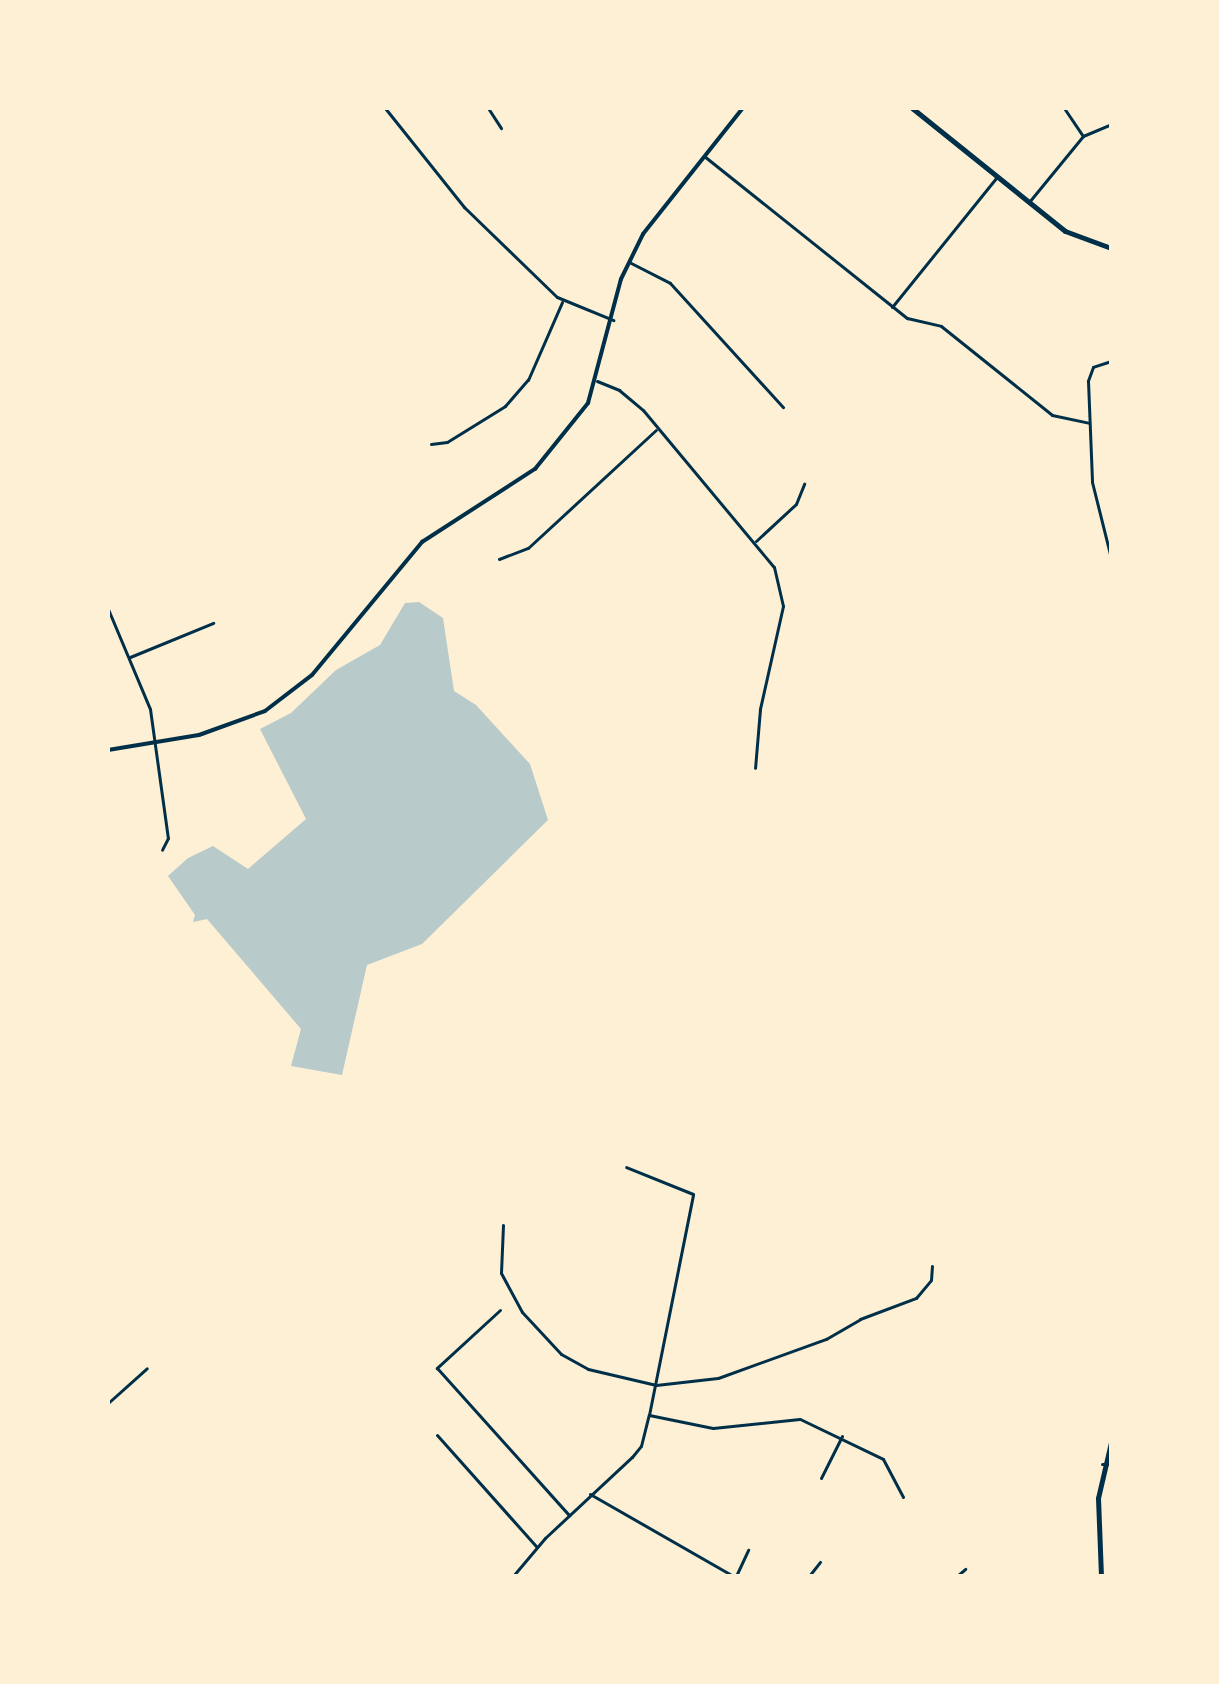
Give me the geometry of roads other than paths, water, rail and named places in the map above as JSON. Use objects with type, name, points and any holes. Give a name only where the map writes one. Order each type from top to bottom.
[{"type":"main road","points":[[912,108],[1072,235],[1111,248]]},
{"type":"main road","points":[[1101,1576],[1097,1515],[1102,1464],[1111,1442]]},
{"type":"street","points":[[385,108],[464,207],[562,302],[613,320]]},
{"type":"street","points":[[488,108],[501,128]]},
{"type":"street","points":[[108,750],[232,725],[265,711],[301,684],[416,547],[535,469],[563,440],[597,381],[629,262],[651,221],[743,108]]},
{"type":"street","points":[[1064,108],[1083,136]]},
{"type":"street","points":[[1029,202],[1083,136],[1111,124]]},
{"type":"street","points":[[704,156],[910,320],[944,328],[1052,415],[1089,423]]},
{"type":"street","points":[[892,307],[997,177]]},
{"type":"street","points":[[629,262],[670,283],[783,407]]},
{"type":"street","points":[[431,444],[447,442],[505,406],[528,380],[562,302]]},
{"type":"street","points":[[1111,361],[1090,371],[1089,423],[1096,510],[1111,558]]},
{"type":"street","points":[[597,381],[632,398],[656,430],[756,541],[774,567],[783,606],[760,709],[755,768]]},
{"type":"street","points":[[499,559],[528,548],[656,430]]},
{"type":"street","points":[[756,541],[796,504],[804,484]]},
{"type":"street","points":[[108,609],[130,657],[157,742],[168,838],[162,850]]},
{"type":"street","points":[[130,657],[213,623]]},
{"type":"street","points":[[513,1576],[537,1547],[641,1446],[693,1194],[626,1167]]},
{"type":"street","points":[[503,1225],[501,1273],[522,1312],[561,1354],[588,1369],[656,1385],[718,1378],[826,1339],[860,1319],[916,1298],[931,1280],[932,1266]]},
{"type":"street","points":[[500,1310],[437,1368],[569,1515]]},
{"type":"street","points":[[108,1403],[147,1368]]},
{"type":"street","points":[[649,1415],[713,1428],[800,1419],[842,1436],[883,1459],[903,1497]]},
{"type":"street","points":[[437,1435],[537,1547]]},
{"type":"street","points":[[821,1478],[842,1436]]},
{"type":"street","points":[[1102,1464],[1111,1464]]},
{"type":"street","points":[[590,1494],[734,1576],[748,1550]]},
{"type":"street","points":[[809,1576],[820,1562]]},
{"type":"street","points":[[957,1576],[965,1569]]}]
